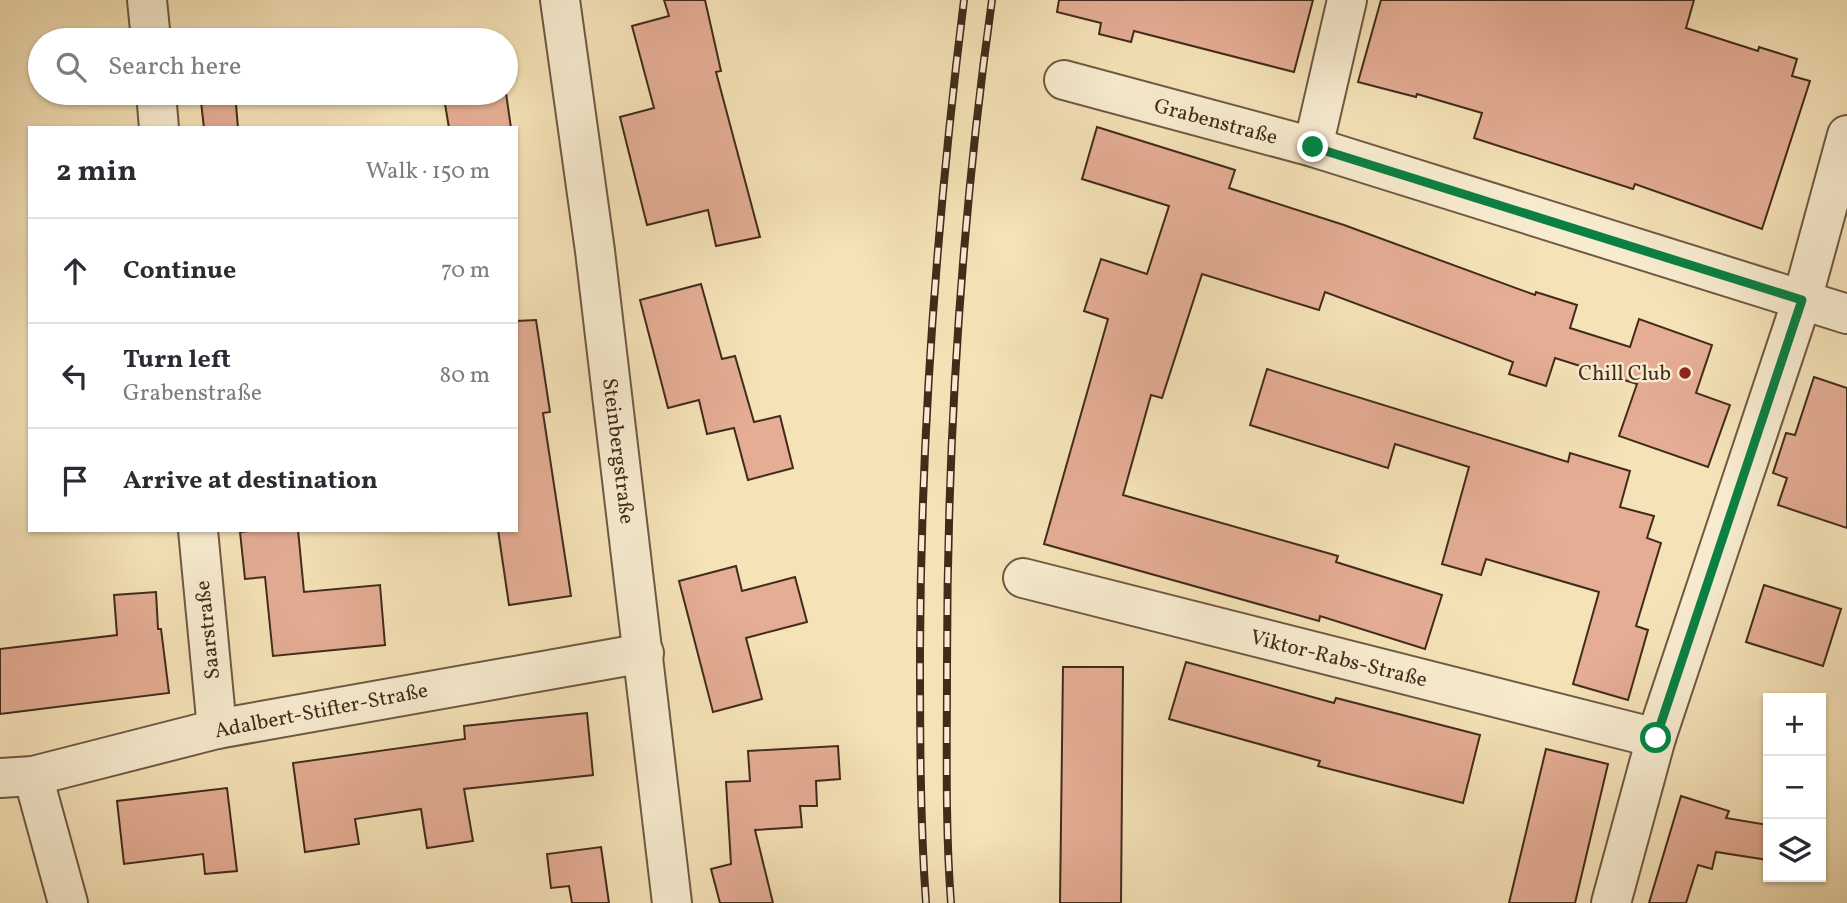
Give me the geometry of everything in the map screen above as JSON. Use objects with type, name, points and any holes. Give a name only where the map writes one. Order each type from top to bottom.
[{"type":"street","points":[[147,0],[149,28]]},
{"type":"street","name":"Steinbergstraße","points":[[559,0],[644,653],[672,903]]},
{"type":"street","points":[[1313,147],[1347,0]]},
{"type":"street","name":"Grabenstraße","points":[[1064,80],[1313,147],[1847,314]]},
{"type":"street","points":[[157,105],[159,126]]},
{"type":"street","points":[[1611,903],[1656,738],[1802,300],[1847,135]]},
{"type":"street","name":"Saarstraße","points":[[198,532],[217,729]]},
{"type":"street","name":"Viktor-Rabs-Straße","points":[[1023,578],[1656,738]]},
{"type":"street","name":"Adalbert-Stifter-Straße","points":[[16,777],[217,729],[644,653]]},
{"type":"street","points":[[16,777],[68,903]]},
{"type":"building","points":[[664,0],[705,0],[721,71],[716,72],[760,237],[716,246],[708,210],[647,225],[620,117],[654,108],[632,26],[669,16]]},
{"type":"building","points":[[1059,0],[1313,0],[1294,72],[1134,31],[1131,42],[1099,34],[1101,23],[1057,12]]},
{"type":"building","points":[[1381,0],[1694,0],[1686,28],[1758,51],[1759,47],[1797,59],[1792,76],[1810,81],[1762,229],[1635,184],[1633,189],[1474,138],[1482,113],[1417,94],[1416,97],[1358,82]]},
{"type":"building","points":[[201,105],[236,105],[238,126],[204,126]]},
{"type":"building","points":[[445,105],[508,105],[511,126],[449,126]]},
{"type":"building","points":[[1097,127],[1235,170],[1229,188],[1344,225],[1535,295],[1536,292],[1577,305],[1570,328],[1630,347],[1639,319],[1712,345],[1696,393],[1730,405],[1708,467],[1619,436],[1637,384],[1555,358],[1546,386],[1509,374],[1513,362],[1325,292],[1319,310],[1202,274],[1162,398],[1151,395],[1123,495],[1338,556],[1336,562],[1442,595],[1425,649],[1320,616],[1319,621],[1044,544],[1108,319],[1084,311],[1101,259],[1147,274],[1169,206],[1082,179]]},
{"type":"building","points":[[701,284],[722,359],[735,356],[754,422],[780,416],[793,468],[748,480],[734,428],[707,434],[699,400],[668,408],[640,300]]},
{"type":"building","points":[[536,320],[550,412],[543,413],[571,596],[509,605],[498,532],[518,532],[518,321]]},
{"type":"building","points":[[1267,369],[1568,462],[1570,453],[1630,471],[1620,507],[1654,516],[1647,538],[1661,543],[1636,626],[1648,630],[1628,700],[1573,684],[1599,592],[1486,559],[1481,575],[1442,564],[1469,467],[1395,444],[1388,468],[1250,425]]},
{"type":"building","points":[[1814,377],[1847,388],[1847,528],[1778,505],[1787,478],[1773,473],[1786,433],[1795,435]]},
{"type":"building","points":[[240,532],[298,532],[304,592],[380,585],[385,645],[273,656],[265,577],[245,579]]},
{"type":"building","points":[[736,566],[742,591],[795,577],[807,622],[746,638],[762,699],[713,712],[679,581]]},
{"type":"building","points":[[1764,585],[1841,609],[1823,666],[1746,642]]},
{"type":"building","points":[[156,592],[158,629],[161,629],[169,693],[0,714],[0,649],[117,635],[114,595]]},
{"type":"building","points":[[1186,662],[1334,703],[1336,698],[1480,735],[1463,803],[1318,766],[1320,761],[1169,719]]},
{"type":"building","points":[[1063,667],[1123,667],[1121,903],[1060,903]]},
{"type":"building","points":[[587,713],[593,775],[464,789],[473,841],[427,848],[421,809],[355,819],[359,844],[305,852],[293,763],[465,739],[464,726]]},
{"type":"building","points":[[838,746],[840,779],[816,781],[817,806],[800,806],[802,827],[755,830],[773,903],[720,903],[711,869],[731,864],[726,782],[750,781],[748,751]]},
{"type":"building","points":[[1546,749],[1608,764],[1575,903],[1509,903]]},
{"type":"building","points":[[227,788],[237,871],[205,874],[203,854],[124,864],[117,801]]},
{"type":"building","points":[[1681,796],[1729,811],[1726,818],[1763,824],[1763,859],[1716,852],[1712,869],[1698,865],[1686,903],[1649,903]]},
{"type":"building","points":[[601,847],[609,903],[572,903],[569,886],[551,888],[547,854]]},
{"type":"railway","points":[[926,903],[920,713],[921,568],[927,405],[938,243],[964,0]]},
{"type":"railway","points":[[951,903],[947,814],[947,665],[953,415],[964,249],[992,0]]},
{"type":"place","name":"Chill Club","points":[[1685,373]]},
{"type":"route","points":[[1313,147],[1802,300],[1656,738]]}]
